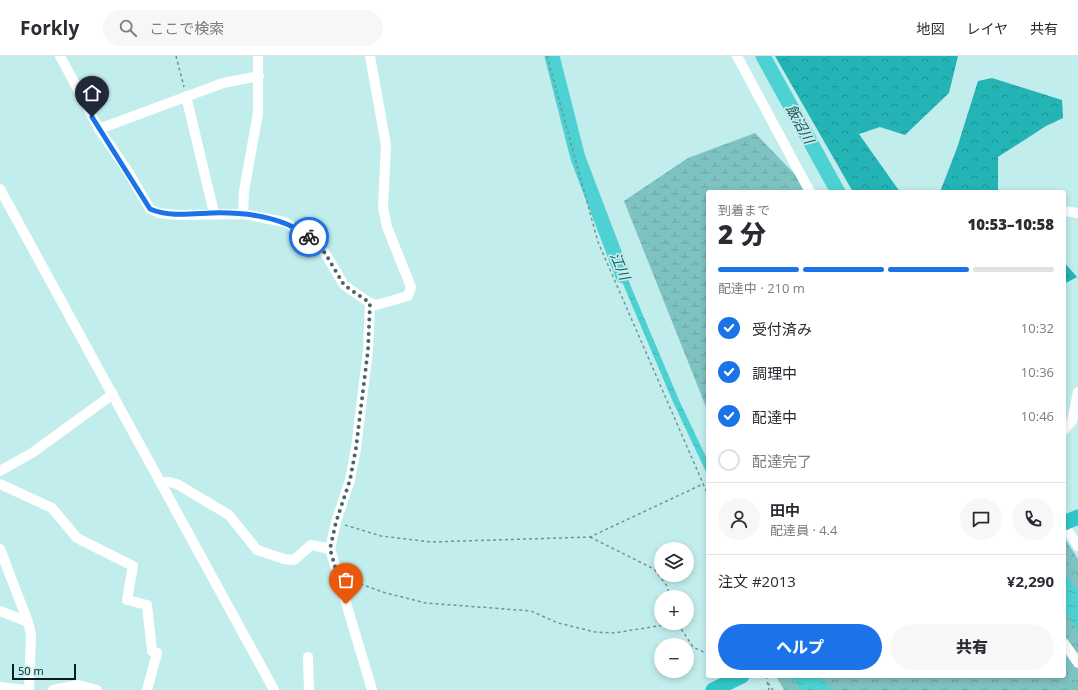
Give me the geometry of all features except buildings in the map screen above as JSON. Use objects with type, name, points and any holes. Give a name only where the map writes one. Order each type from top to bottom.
[{"type":"highway","points":[[1066,523],[1078,518]]},
{"type":"highway","points":[[713,690],[738,678]]},
{"type":"street","points":[[60,56],[99,129],[127,170],[150,209],[178,215],[214,213],[243,214],[285,222],[302,232],[325,253],[344,285],[370,303],[376,305],[408,296],[411,287],[387,227],[383,207],[386,145],[370,56]]},
{"type":"street","points":[[243,214],[244,191],[258,113],[260,76],[258,56]]},
{"type":"street","points":[[737,56],[809,190]]},
{"type":"street","points":[[99,129],[224,83],[260,76]]},
{"type":"street","points":[[186,96],[214,213]]},
{"type":"street","points":[[0,189],[274,690]]},
{"type":"street","points":[[1066,211],[1078,213]]},
{"type":"street","points":[[370,303],[368,350],[356,448],[350,480],[336,522],[330,549],[372,690]]},
{"type":"street","points":[[1066,428],[1072,421],[1078,392]]},
{"type":"street","points":[[0,471],[32,453],[113,394]]},
{"type":"street","points":[[162,483],[169,482],[177,484],[229,515],[258,550],[284,560],[294,560],[311,545],[330,549]]},
{"type":"street","points":[[0,484],[52,508],[77,538],[133,566],[127,600],[147,605],[152,651],[157,653],[147,690]]},
{"type":"street","points":[[1066,527],[1078,546]]},
{"type":"street","points":[[0,549],[28,622],[31,635],[29,690]]},
{"type":"street","points":[[0,611],[28,622]]},
{"type":"street","points":[[1066,646],[1078,663]]},
{"type":"street","points":[[308,657],[309,690]]},
{"type":"street","points":[[53,690],[78,685],[97,690]]},
{"type":"street","points":[[0,687],[26,690]]},
{"type":"path","points":[[176,56],[186,96]]},
{"type":"path","points":[[547,56],[598,242],[706,491]]},
{"type":"path","points":[[336,522],[381,536],[431,542],[590,537],[703,484]]},
{"type":"path","points":[[590,537],[654,569],[667,586],[668,590]]},
{"type":"path","points":[[338,576],[386,593],[426,603],[531,611],[558,623],[595,632],[614,632],[654,626]]},
{"type":"path","points":[[682,630],[693,647],[706,653]]},
{"type":"path","points":[[767,678],[769,690]]},
{"type":"path","points":[[768,683],[773,690]]},
{"type":"green space","points":[[775,56],[958,56],[949,93],[905,135],[880,127],[859,134],[899,190],[852,190]]},
{"type":"green space","points":[[992,78],[1062,100],[1063,118],[1046,126],[998,157],[998,190],[941,190],[957,148],[978,81]]},
{"type":"green space","points":[[755,133],[810,190],[706,190],[706,407],[624,201],[688,158]]},
{"type":"green space","points":[[1066,264],[1077,277],[1066,283]]},
{"type":"green space","points":[[1066,540],[1078,559],[1078,690],[784,690],[777,678],[1066,678]]},
{"type":"water","points":[[618,256],[679,400],[706,457],[706,472],[673,402],[612,258]]},
{"type":"water","points":[[1066,576],[1078,591],[1078,632],[1066,613]]},
{"type":"water","points":[[791,678],[820,678],[832,690],[802,690]]},
{"type":"waterway","name":"江川","points":[[552,56],[578,158],[623,276]]},
{"type":"waterway","name":"飯沼川","points":[[763,56],[837,190]]},
{"type":"way so far","points":[[309,237],[325,253],[344,285],[370,303],[368,350],[356,448],[350,480],[336,522],[330,549],[346,604]]},
{"type":"route","points":[[92,117],[127,170],[150,209],[178,215],[214,213],[243,214],[285,222],[309,237]]}]
